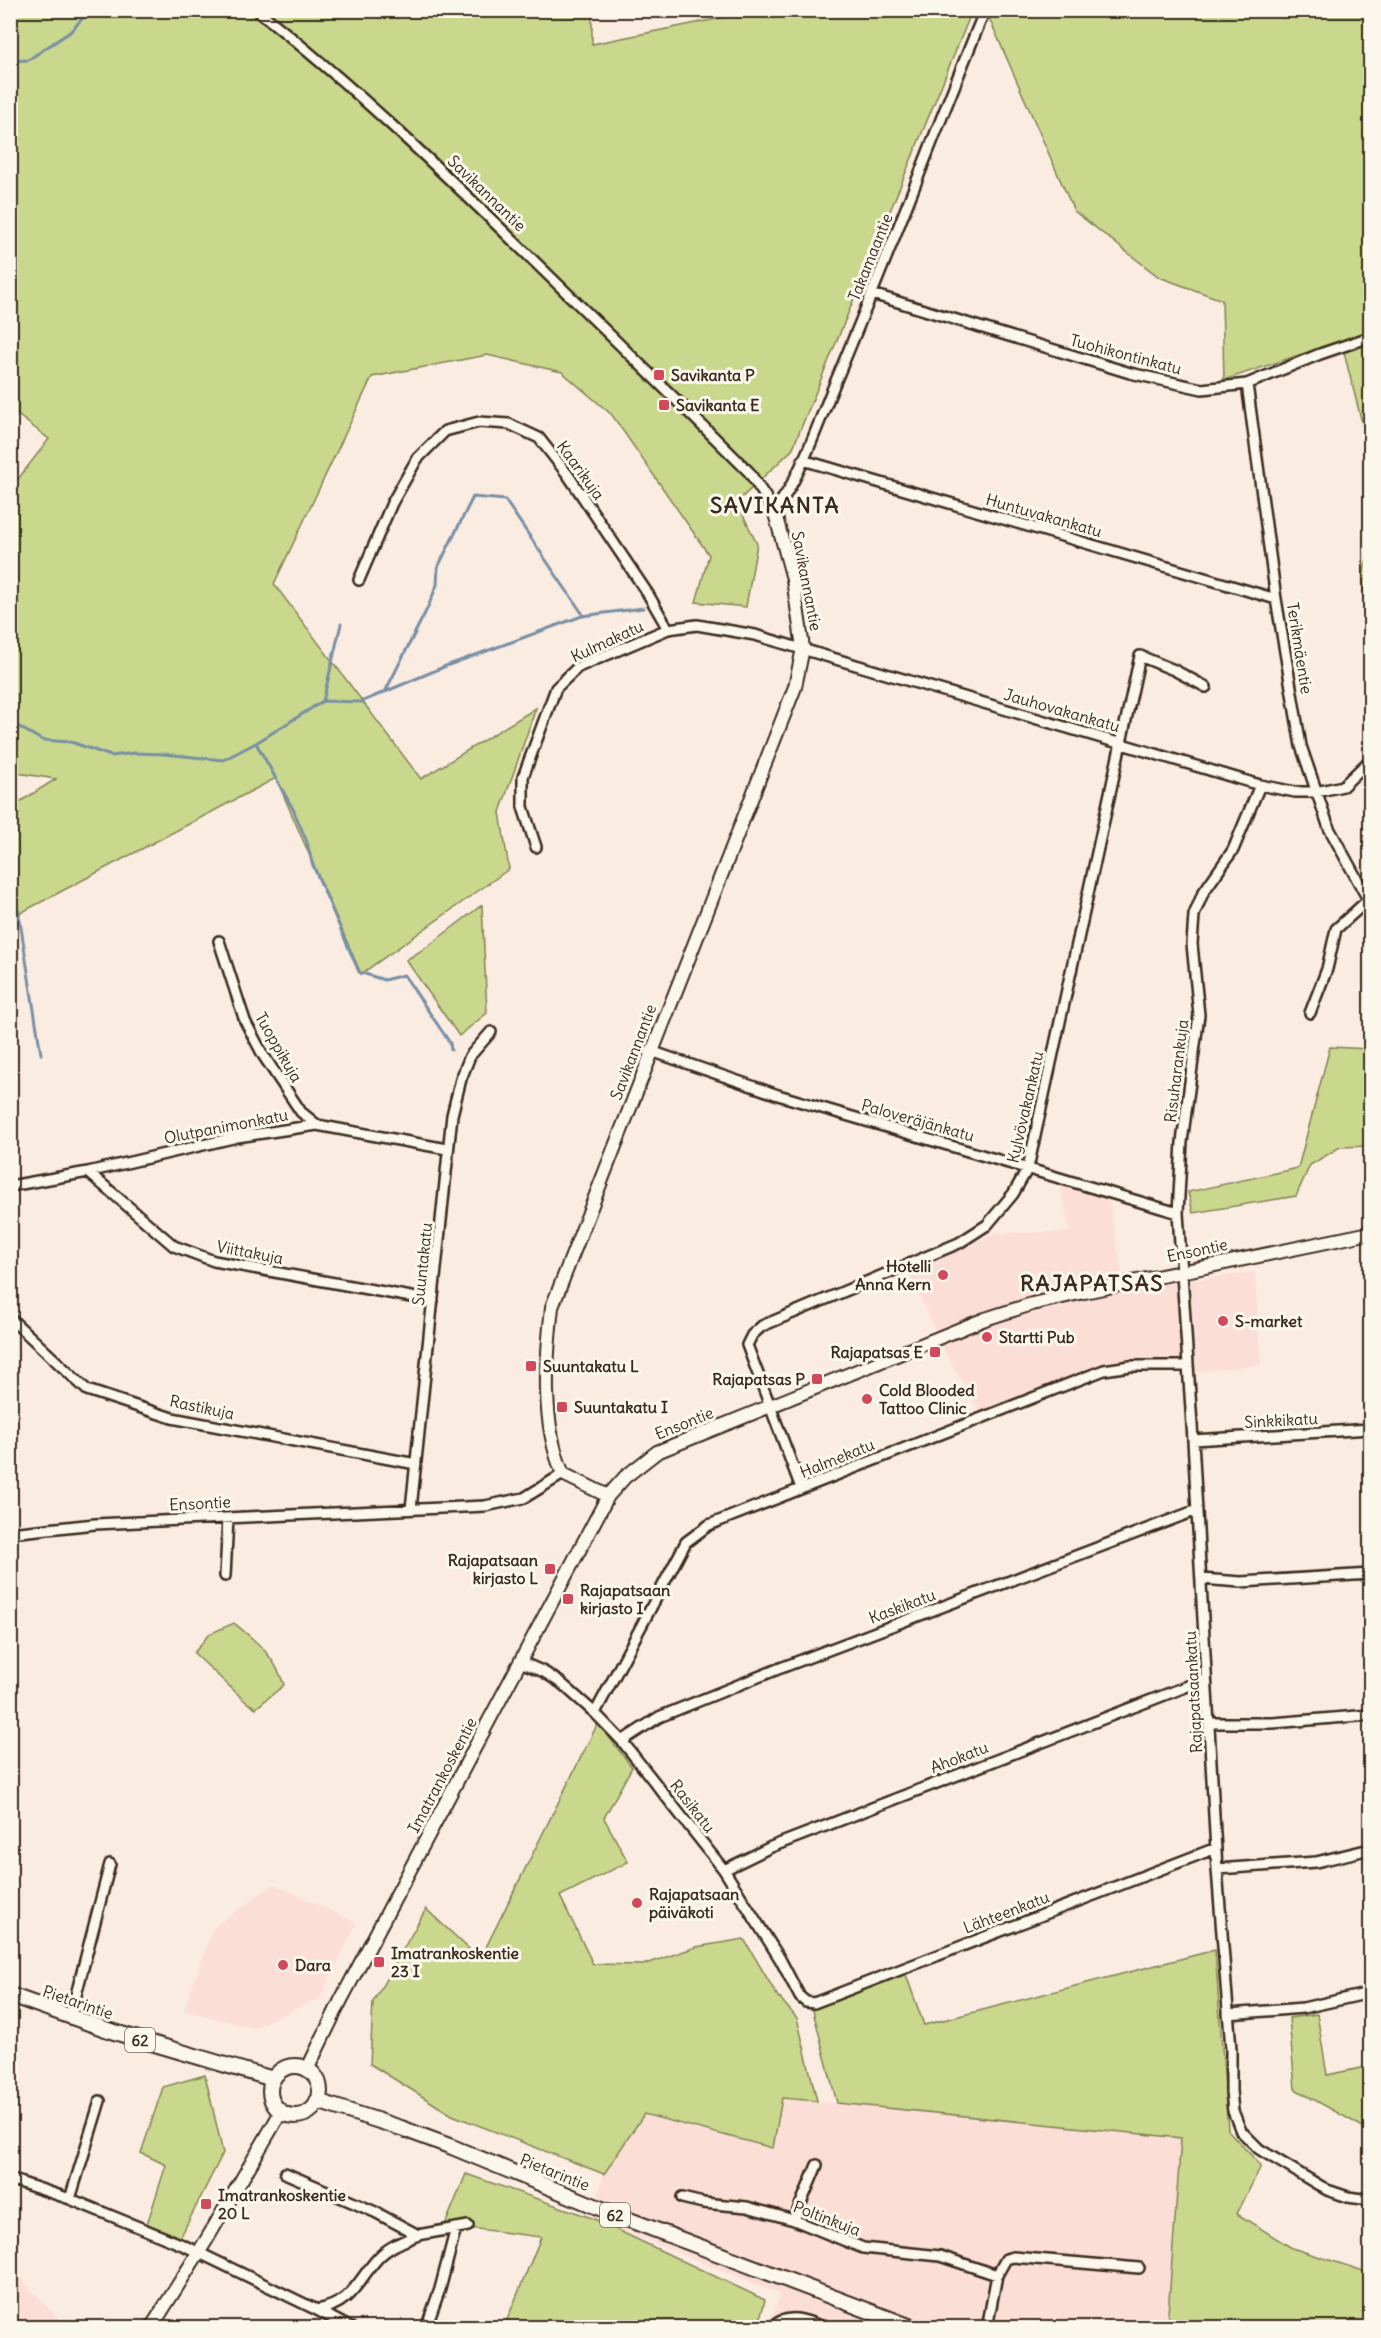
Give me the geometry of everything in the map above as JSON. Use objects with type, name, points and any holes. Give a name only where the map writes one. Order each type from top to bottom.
[{"type":"main road","name":"Pietarintie","points":[[10,1995],[70,2018],[273,2079]]},
{"type":"main road","points":[[292,2066],[307,2070],[316,2078],[318,2084],[317,2102],[314,2108],[302,2115],[288,2115],[281,2112],[272,2101],[270,2086],[273,2079],[284,2068],[292,2066]]},
{"type":"main road","name":"Pietarintie","points":[[317,2102],[432,2139],[619,2216],[914,2328]]},
{"type":"street","name":"Savikannantie","points":[[257,10],[377,110],[749,472],[774,510],[794,579],[803,648],[795,687],[552,1307],[546,1363],[550,1423],[556,1457],[563,1474]]},
{"type":"street","name":"Takamaantie","points":[[774,510],[785,499],[803,460],[985,10]]},
{"type":"street","name":"Tuohikontinkatu","points":[[872,294],[1131,373],[1202,388],[1247,384],[1320,354],[1371,338]]},
{"type":"street","name":"Terikmäentie","points":[[1247,384],[1276,599],[1301,746],[1329,828],[1369,902]]},
{"type":"street","name":"Kaarikuja","points":[[359,580],[392,503],[417,459],[445,431],[479,422],[509,424],[539,438],[568,475],[648,594],[668,629]]},
{"type":"street","name":"Huntuvakankatu","points":[[803,460],[1276,599]]},
{"type":"street","name":"Kulmakatu","points":[[536,847],[523,807],[522,777],[555,688],[578,667],[668,629],[697,625],[727,629],[803,648]]},
{"type":"street","name":"Jauhovakankatu","points":[[803,648],[1260,785],[1295,792],[1316,792],[1343,786],[1371,760]]},
{"type":"street","name":"Kylvövakankatu","points":[[801,1488],[772,1406],[747,1345],[752,1335],[762,1326],[959,1243],[987,1225],[1013,1194],[1028,1168],[1140,656],[1206,687]]},
{"type":"street","name":"Risuharankuja","points":[[1182,1270],[1178,1213],[1182,1142],[1199,1015],[1192,944],[1194,915],[1203,892],[1233,850],[1260,785]]},
{"type":"street","points":[[1310,1012],[1327,969],[1336,929],[1369,902]]},
{"type":"street","name":"Tuoppikuja","points":[[219,941],[245,1021],[263,1055],[301,1112],[317,1125]]},
{"type":"street","name":"Suuntakatu","points":[[411,1509],[452,1115],[461,1079],[470,1056],[491,1032]]},
{"type":"street","name":"Paloveräjänkatu","points":[[651,1051],[778,1095],[1178,1213]]},
{"type":"street","name":"Olutpanimonkatu","points":[[10,1186],[88,1172],[237,1137],[317,1125],[447,1149]]},
{"type":"street","name":"Viittakuja","points":[[88,1172],[174,1245],[214,1261],[433,1301]]},
{"type":"street","name":"Ensontie","points":[[608,1496],[625,1477],[657,1452],[985,1319],[1032,1304],[1182,1270],[1371,1233]]},
{"type":"street","name":"Rajapatsaankatu","points":[[1182,1270],[1233,2111],[1241,2131],[1259,2150],[1327,2190],[1348,2197],[1371,2200]]},
{"type":"street","name":"Rastikuja","points":[[10,1318],[87,1390],[172,1418],[416,1464]]},
{"type":"street","name":"Halmekatu","points":[[595,1713],[686,1542],[709,1525],[1104,1370],[1130,1366],[1188,1366]]},
{"type":"street","name":"Sinkkikatu","points":[[1193,1440],[1371,1429]]},
{"type":"street","points":[[563,1474],[608,1496]]},
{"type":"street","name":"Ensontie","points":[[10,1533],[95,1524],[503,1504],[524,1498],[563,1474]]},
{"type":"street","name":"Imatrankoskentie","points":[[307,2070],[341,2000],[608,1496]]},
{"type":"street","name":"Kaskikatu","points":[[622,1741],[638,1728],[659,1717],[777,1669],[1197,1510]]},
{"type":"street","points":[[225,1576],[228,1518]]},
{"type":"street","points":[[1201,1579],[1241,1582],[1371,1574]]},
{"type":"street","name":"Rasikatu","points":[[521,1662],[544,1672],[561,1683],[622,1741],[724,1870],[806,2002]]},
{"type":"street","name":"Ahokatu","points":[[724,1870],[771,1846],[1206,1679]]},
{"type":"street","points":[[1210,1723],[1273,1723],[1371,1715]]},
{"type":"street","name":"Lähteenkatu","points":[[806,2002],[814,2003],[1216,1848]]},
{"type":"street","points":[[1217,1869],[1316,1862],[1371,1849]]},
{"type":"street","points":[[70,2018],[110,1864]]},
{"type":"street","points":[[1228,2014],[1303,2008],[1371,1993]]},
{"type":"street","points":[[70,2199],[100,2101]]},
{"type":"street","points":[[151,2328],[281,2112]]},
{"type":"street","points":[[794,2220],[817,2165]]},
{"type":"street","points":[[285,2174],[375,2212],[418,2235]]},
{"type":"street","points":[[10,2182],[16,2181],[70,2199],[198,2253],[351,2328]]},
{"type":"street","name":"Poltinkuja","points":[[682,2198],[703,2203],[747,2207],[794,2220],[863,2248],[940,2256],[997,2275]]},
{"type":"street","points":[[317,2310],[332,2307],[344,2301],[379,2257],[397,2244],[418,2235],[468,2226]]},
{"type":"street","points":[[426,2328],[440,2289],[456,2228]]},
{"type":"street","points":[[987,2328],[997,2275],[1006,2259],[1013,2257],[1139,2268]]},
{"type":"street","points":[[771,2328],[787,2318],[800,2318],[825,2328]]},
{"type":"shaded area","points":[[1060,1184],[1109,1200],[1125,1289],[1255,1272],[1261,1365],[1185,1373],[1182,1360],[1096,1367],[981,1414],[946,1354],[909,1273],[995,1233],[1070,1232]]},
{"type":"shaded area","points":[[274,1884],[357,1923],[320,1998],[253,2028],[184,2010],[213,1928]]},
{"type":"shaded area","points":[[782,2098],[1181,2138],[1166,2327],[769,2327],[780,2294],[592,2218],[604,2174],[644,2114],[772,2147]]},
{"type":"shaded area","points":[[11,2267],[66,2327],[11,2327]]},
{"type":"green space","points":[[785,10],[972,11],[792,450],[737,502],[757,544],[746,607],[696,602],[709,555],[612,415],[562,372],[487,355],[372,377],[274,584],[421,779],[536,708],[500,812],[509,869],[361,974],[276,778],[11,918],[10,808],[56,779],[11,772],[11,488],[49,439],[11,410],[11,11],[592,11],[592,44],[741,14]]},
{"type":"green space","points":[[986,11],[1370,11],[1370,454],[1341,341],[1224,380],[1222,300],[1159,277],[1074,211]]},
{"type":"green space","points":[[1370,548],[1370,634],[1365,638],[1363,574]]},
{"type":"green space","points":[[482,905],[487,1013],[459,1036],[406,960]]},
{"type":"green space","points":[[1330,1047],[1370,1049],[1370,1146],[1340,1147],[1310,1165],[1296,1196],[1193,1213],[1188,1192],[1298,1168]]},
{"type":"green space","points":[[234,1623],[270,1657],[284,1685],[256,1708],[246,1702],[194,1653],[209,1634]]},
{"type":"green space","points":[[598,1723],[632,1767],[604,1818],[628,1862],[560,1896],[593,1964],[643,1965],[696,1947],[744,1939],[777,1995],[797,2018],[817,2101],[782,2098],[773,2148],[644,2114],[604,2174],[452,2115],[370,2064],[373,2002],[426,1909],[480,1959]]},
{"type":"green space","points":[[1215,1950],[1228,2130],[1261,2166],[1237,2214],[1292,2248],[1370,2273],[1370,2327],[1167,2327],[1181,2138],[837,2103],[812,2007],[905,1972],[924,2025]]},
{"type":"green space","points":[[1317,2014],[1327,2075],[1370,2066],[1370,2131],[1295,2089],[1289,2018]]},
{"type":"green space","points":[[205,2075],[223,2153],[180,2238],[147,2224],[166,2165],[141,2153],[163,2087]]},
{"type":"green space","points":[[466,2174],[592,2218],[765,2300],[758,2327],[504,2327],[541,2237],[445,2225]]},
{"type":"waterway","points":[[10,61],[28,60],[70,32],[90,10]]},
{"type":"waterway","points":[[386,690],[428,607],[437,585],[438,567],[473,497],[505,500],[584,616]]},
{"type":"waterway","points":[[10,722],[42,740],[71,742],[111,756],[135,753],[164,754],[223,760],[256,743],[323,701],[361,702],[446,666],[582,616],[643,608]]},
{"type":"waterway","points":[[323,701],[341,624]]},
{"type":"waterway","points":[[256,743],[293,809],[307,842],[312,863],[359,972],[384,980],[404,975],[450,1043],[451,1050]]},
{"type":"waterway","points":[[10,904],[18,909],[41,1054]]},
{"type":"place","name":"Savikanta P","points":[[659,375]]},
{"type":"place","name":"Savikanta E","points":[[664,405]]},
{"type":"place","name":"Hotelli Anna Kern","points":[[943,1275]]},
{"type":"place","name":"S-market","points":[[1223,1321]]},
{"type":"place","name":"Startti Pub","points":[[987,1337]]},
{"type":"place","name":"Rajapatsas E","points":[[935,1352]]},
{"type":"place","name":"Suuntakatu L","points":[[531,1366]]},
{"type":"place","name":"Rajapatsas P","points":[[817,1379]]},
{"type":"place","name":"Cold Blooded Tattoo Clinic","points":[[867,1399]]},
{"type":"place","name":"Suuntakatu I","points":[[562,1407]]},
{"type":"place","name":"Rajapatsaan kirjasto L","points":[[550,1569]]},
{"type":"place","name":"Rajapatsaan kirjasto I","points":[[568,1599]]},
{"type":"place","name":"Rajapatsaan päiväkoti","points":[[637,1903]]},
{"type":"place","name":"Imatrankoskentie 23 I","points":[[379,1962]]},
{"type":"place","name":"Dara","points":[[283,1965]]},
{"type":"place","name":"Imatrankoskentie 20 L","points":[[206,2204]]},
{"type":"district","name":"SAVIKANTA","points":[[775,505]]},
{"type":"district","name":"RAJAPATSAS","points":[[1092,1283]]}]
